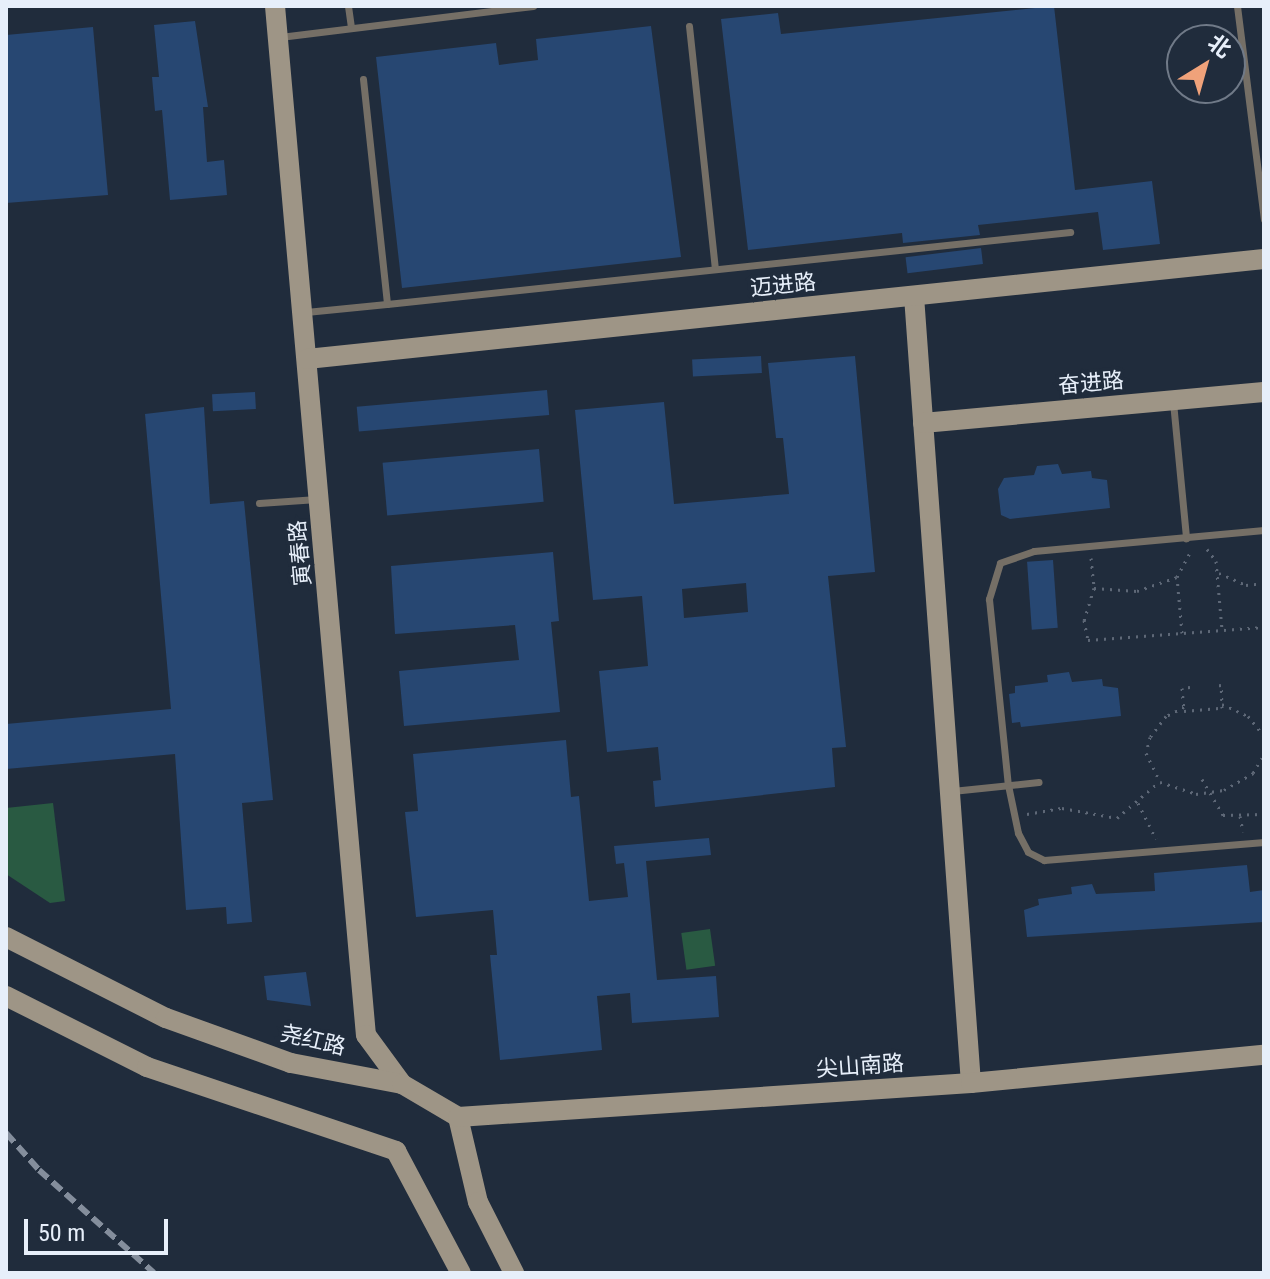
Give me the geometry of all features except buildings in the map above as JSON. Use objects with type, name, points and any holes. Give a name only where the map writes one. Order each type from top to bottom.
[{"type":"street","name":"寅春路","points":[[275,6],[366,1035],[402,1084]]},
{"type":"street","name":"迈进路","points":[[307,359],[1264,259]]},
{"type":"street","points":[[914,296],[971,1083]]},
{"type":"street","name":"奋进路","points":[[923,423],[1264,392]]},
{"type":"street","name":"尧红路","points":[[6,937],[166,1018],[291,1063],[402,1084],[458,1117]]},
{"type":"street","points":[[6,996],[147,1067],[291,1119],[396,1151],[461,1273]]},
{"type":"street","name":"尖山南路","points":[[458,1117],[971,1083],[1264,1055]]},
{"type":"street","points":[[458,1117],[478,1202],[514,1273]]},
{"type":"lane","points":[[348,6],[351,28]]},
{"type":"lane","points":[[278,37],[533,6]]},
{"type":"lane","points":[[1237,6],[1264,219]]},
{"type":"lane","points":[[689,26],[715,269]]},
{"type":"lane","points":[[363,79],[387,304]]},
{"type":"lane","points":[[303,313],[1070,232]]},
{"type":"lane","points":[[1173,400],[1186,538]]},
{"type":"lane","points":[[259,503],[319,498]]},
{"type":"lane","points":[[1264,530],[1089,546],[1010,557],[1000,563],[989,599],[1008,785],[1018,833],[1039,859],[1264,842]]},
{"type":"lane","points":[[950,791],[1039,782]]},
{"type":"path","points":[[1207,536],[1217,573],[1222,630]]},
{"type":"path","points":[[1182,633],[1177,577],[1191,550],[1186,538]]},
{"type":"path","points":[[1089,546],[1094,588],[1085,609],[1088,640],[1264,627]]},
{"type":"path","points":[[1217,573],[1246,585],[1264,583]]},
{"type":"path","points":[[1094,588],[1137,591],[1177,577]]},
{"type":"path","points":[[1190,687],[1182,688],[1184,711],[1222,708],[1221,685],[1214,686]]},
{"type":"path","points":[[1222,704],[1261,728],[1264,736]]},
{"type":"path","points":[[1184,707],[1166,716],[1150,737],[1146,753],[1160,782],[1180,791],[1207,792],[1240,782],[1264,758]]},
{"type":"path","points":[[1202,779],[1223,815],[1264,814]]},
{"type":"path","points":[[1016,816],[1062,808],[1117,818],[1160,782]]},
{"type":"path","points":[[1138,803],[1157,831],[1155,851]]},
{"type":"green space","points":[[53,803],[65,901],[50,903],[6,874],[6,808]]},
{"type":"green space","points":[[710,929],[715,966],[686,970],[681,933]]},
{"type":"railway","points":[[6,1133],[39,1170],[154,1273]]}]
